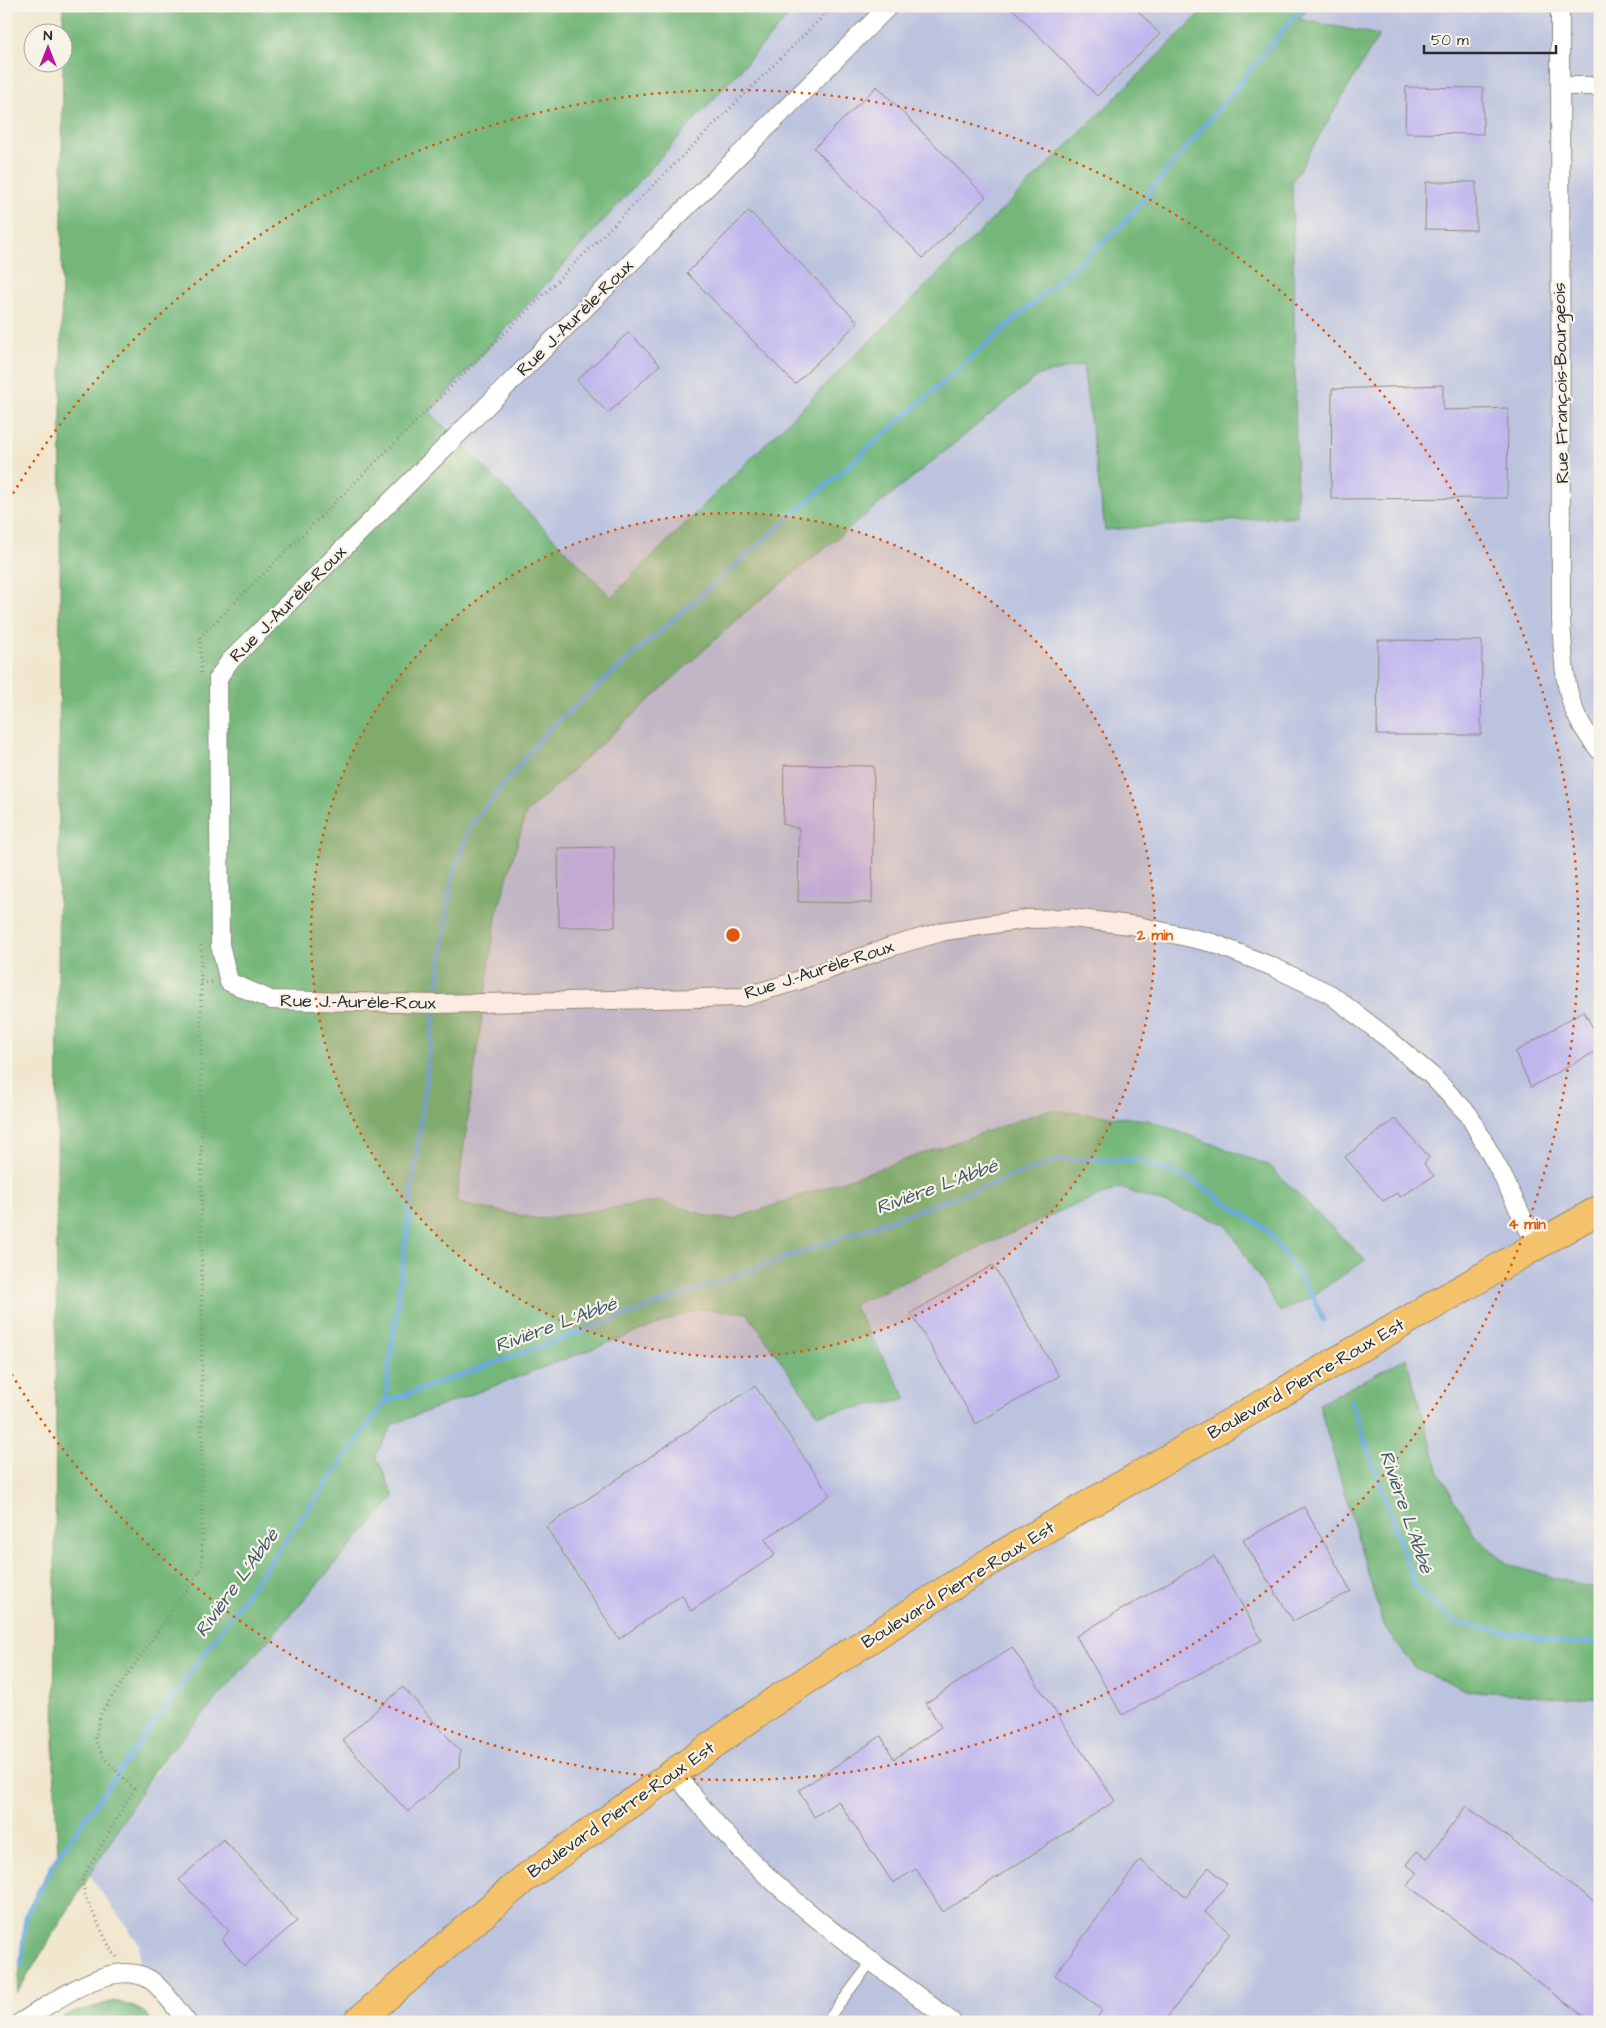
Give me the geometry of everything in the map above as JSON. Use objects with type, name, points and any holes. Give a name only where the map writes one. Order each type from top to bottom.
[{"type":"main road","name":"Boulevard Pierre-Roux Est","points":[[357,2022],[524,1879],[776,1700],[994,1559],[1600,1209]]},
{"type":"street","name":"Rue J.-Aurèle-Roux","points":[[889,6],[229,662],[218,678],[220,945],[229,982],[271,1000],[436,1004],[743,997],[797,981],[890,947],[945,931],[1018,920],[1072,918],[1138,926],[1213,943],[1273,967],[1330,994],[1386,1037],[1432,1076],[1469,1115],[1502,1175],[1536,1246]]},
{"type":"street","name":"Rue François-Bourgeois","points":[[1560,6],[1561,620],[1565,670],[1571,702],[1584,731],[1600,751]]},
{"type":"street","points":[[1560,86],[1600,86]]},
{"type":"street","points":[[674,1773],[700,1805],[762,1872],[821,1923],[952,2022]]},
{"type":"street","points":[[22,2022],[93,1980],[130,1972],[151,1979],[187,2022]]},
{"type":"lane","points":[[826,2022],[872,1961]]},
{"type":"path","points":[[200,677],[200,637],[833,6]]},
{"type":"path","points":[[130,1972],[112,1952],[85,1896],[82,1879],[134,1788],[104,1758],[95,1740],[101,1713],[202,1568],[201,943]]},
{"type":"shaded area","points":[[185,6],[1600,6],[1600,2022],[171,2022],[141,1985],[139,1944],[83,1866],[185,1735]]},
{"type":"green space","points":[[63,6],[798,6],[430,412],[611,597],[1208,6],[1311,6],[1298,19],[1379,35],[1292,182],[1297,516],[1105,530],[1083,365],[1039,375],[742,615],[526,813],[496,917],[456,1203],[539,1219],[659,1201],[715,1218],[734,1219],[1048,1110],[1148,1120],[1268,1165],[1365,1260],[1313,1296],[1280,1312],[1226,1224],[1120,1188],[1071,1206],[853,1305],[907,1399],[818,1414],[747,1313],[698,1309],[393,1424],[376,1455],[394,1497],[154,1770],[17,1993],[26,1915],[58,1856],[54,1768],[63,72],[72,72],[72,22],[63,22]]},
{"type":"green space","points":[[1406,1358],[1439,1473],[1475,1536],[1509,1565],[1580,1585],[1600,1588],[1600,1698],[1569,1699],[1467,1690],[1415,1668],[1383,1625],[1319,1404]]},
{"type":"green space","points":[[114,2001],[141,2010],[152,2022],[54,2022],[66,2015]]},
{"type":"building","points":[[1010,6],[1133,6],[1160,34],[1097,96]]},
{"type":"building","points":[[877,86],[986,197],[923,258],[814,148]]},
{"type":"building","points":[[1406,87],[1483,88],[1483,134],[1405,133]]},
{"type":"building","points":[[1426,182],[1476,182],[1476,230],[1425,229]]},
{"type":"building","points":[[749,211],[858,322],[795,384],[687,273]]},
{"type":"building","points":[[629,332],[660,365],[608,413],[577,380]]},
{"type":"building","points":[[1443,385],[1443,410],[1508,408],[1507,498],[1331,499],[1332,389]]},
{"type":"building","points":[[1378,640],[1482,641],[1481,735],[1377,735]]},
{"type":"building","points":[[784,765],[874,766],[872,903],[798,902],[799,829],[783,824]]},
{"type":"building","points":[[614,847],[615,927],[559,927],[558,848]]},
{"type":"building","points":[[1583,1011],[1600,1039],[1600,1049],[1531,1087],[1515,1052]]},
{"type":"building","points":[[1395,1119],[1429,1157],[1424,1164],[1434,1176],[1400,1197],[1397,1193],[1383,1201],[1345,1157]]},
{"type":"building","points":[[993,1265],[1059,1376],[976,1424],[911,1313]]},
{"type":"building","points":[[755,1386],[830,1495],[765,1539],[775,1555],[691,1611],[682,1595],[619,1639],[546,1527]]},
{"type":"building","points":[[1304,1507],[1351,1591],[1293,1621],[1243,1540]]},
{"type":"building","points":[[1214,1556],[1262,1640],[1122,1715],[1076,1636]]},
{"type":"building","points":[[1012,1647],[1115,1801],[943,1912],[916,1869],[893,1883],[838,1801],[814,1817],[799,1790],[881,1736],[894,1759],[941,1727],[926,1703]]},
{"type":"building","points":[[403,1687],[460,1751],[459,1767],[408,1812],[342,1740]]},
{"type":"building","points":[[1466,1806],[1600,1906],[1600,2022],[1592,2022],[1408,1886],[1417,1873],[1407,1865],[1417,1851],[1427,1859]]},
{"type":"building","points":[[223,1839],[297,1921],[244,1966],[222,1939],[229,1931],[179,1880]]},
{"type":"building","points":[[1140,1860],[1186,1897],[1209,1867],[1227,1884],[1205,1912],[1230,1933],[1164,2022],[1095,2022],[1102,2010],[1055,1975]]},
{"type":"waterway","points":[[385,1402],[451,883],[470,826],[548,730],[1122,225],[1303,6]]},
{"type":"waterway","name":"Rivière L'Abbé","points":[[21,1965],[26,1915],[58,1856],[385,1402],[1061,1159],[1138,1160],[1194,1181],[1267,1230],[1313,1296],[1323,1320]]},
{"type":"waterway","name":"Rivière L'Abbé","points":[[1351,1400],[1415,1586],[1455,1623],[1566,1643],[1600,1642]]}]
